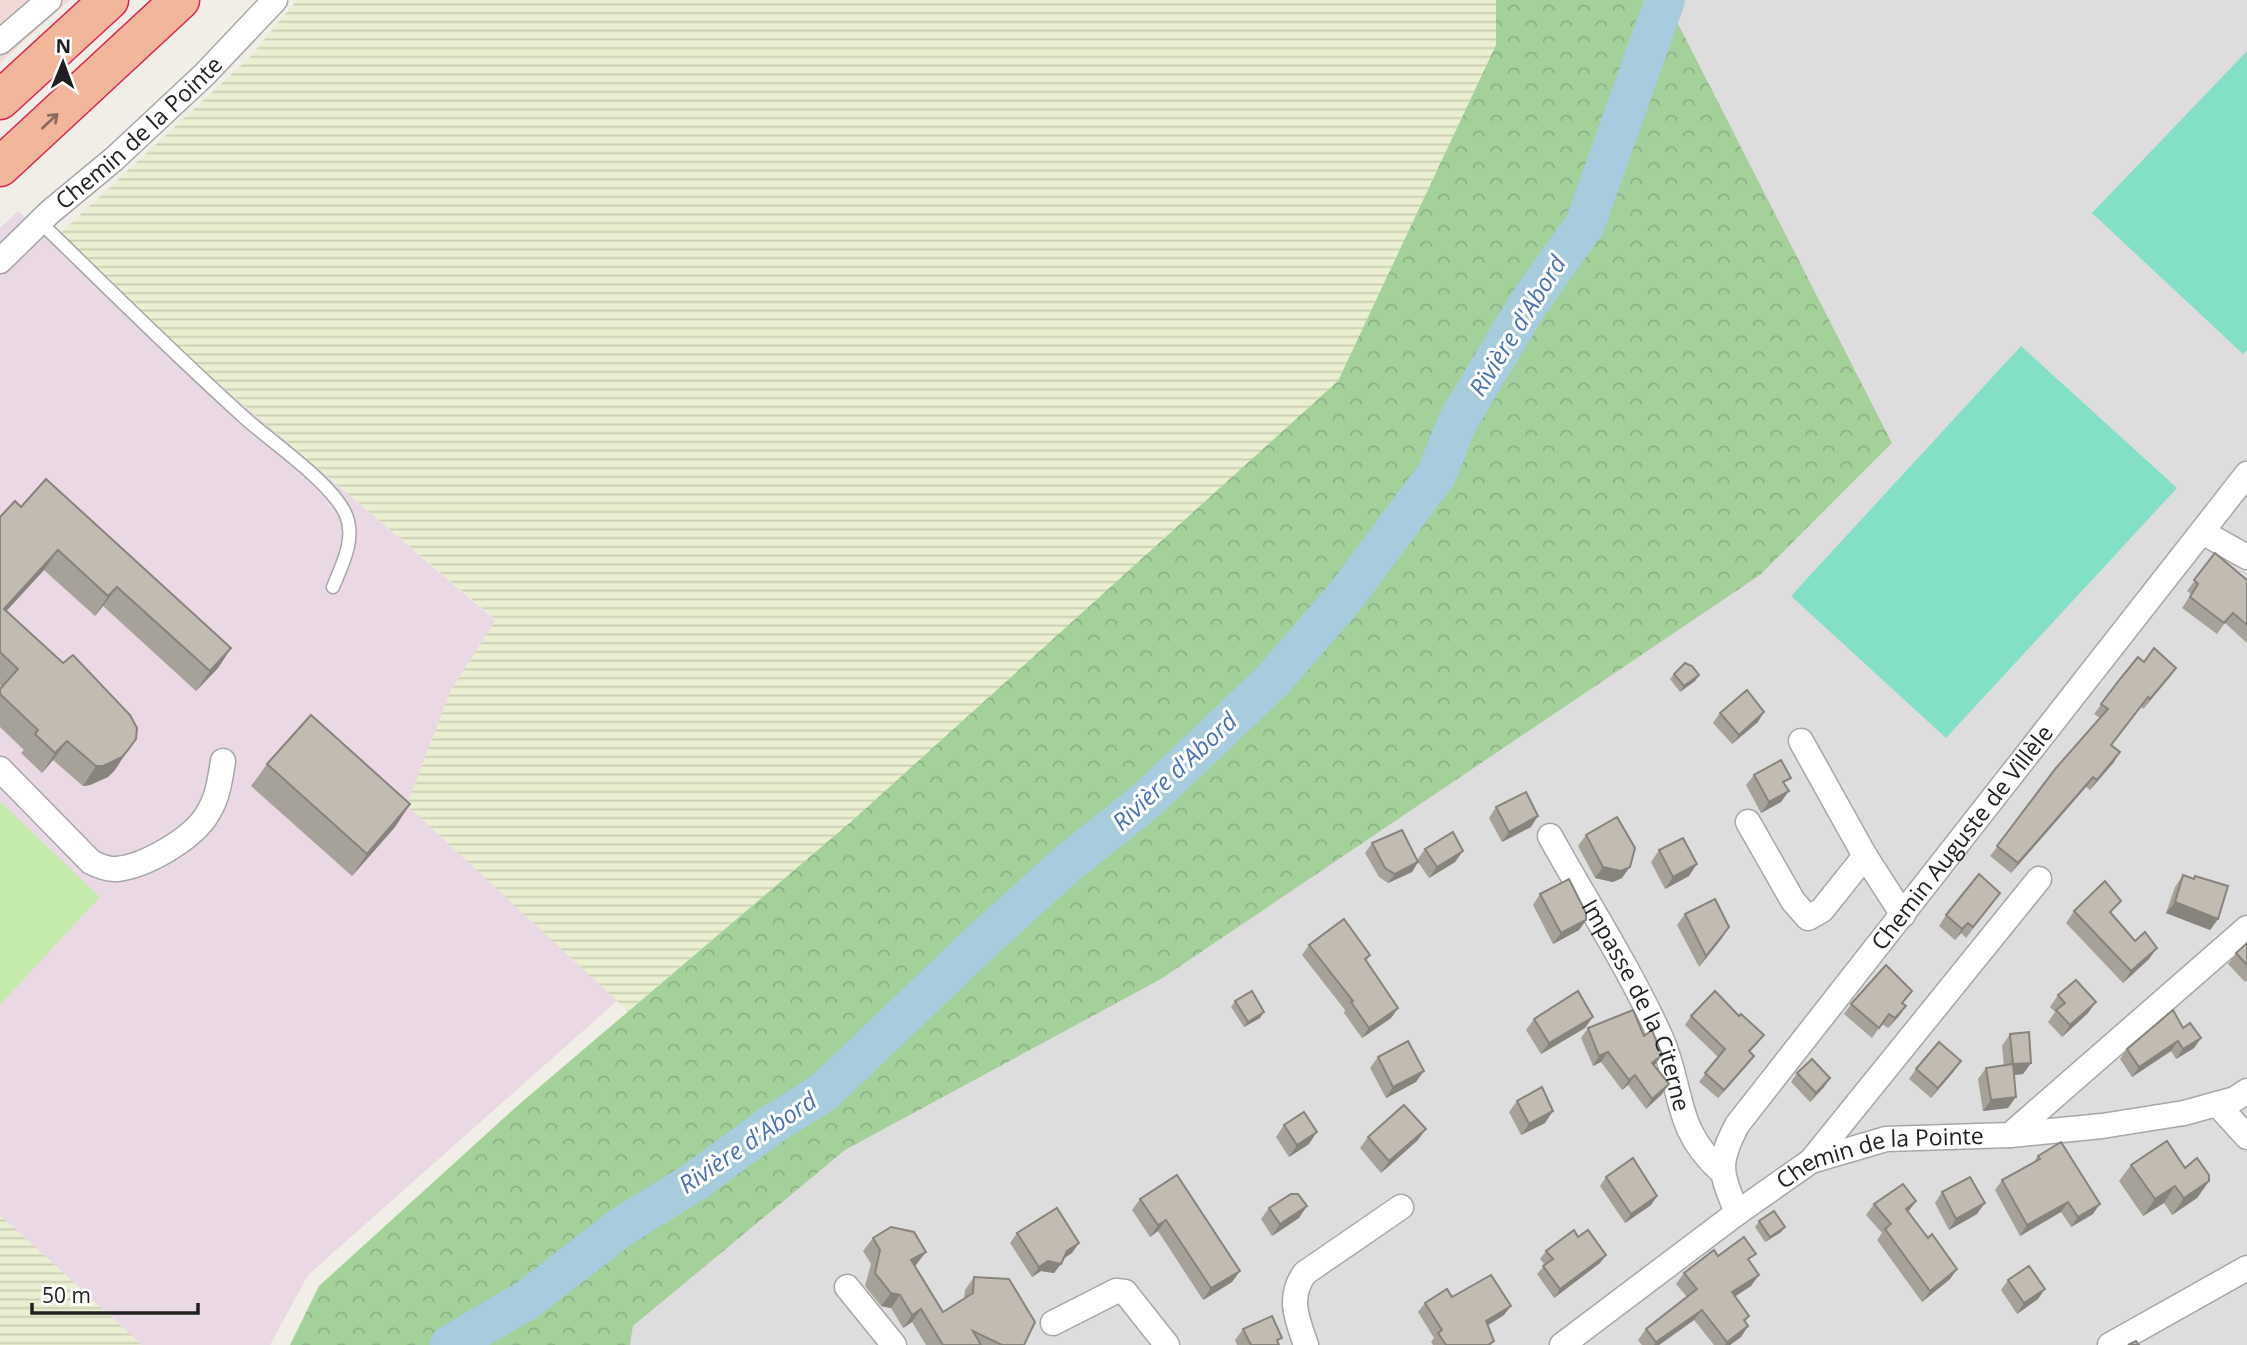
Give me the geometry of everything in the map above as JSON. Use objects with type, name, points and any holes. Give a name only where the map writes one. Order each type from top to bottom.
[{"type":"highway","points":[[0,87],[94,0]]},
{"type":"highway","points":[[0,100],[109,0]]},
{"type":"highway","points":[[0,167],[180,0]]},
{"type":"street","points":[[0,42],[48,0]]},
{"type":"street","name":"Chemin de la Pointe","points":[[0,261],[224,57],[275,0]]},
{"type":"street","name":"Chemin Auguste de Villèle","points":[[1721,1171],[1726,1147],[1737,1125],[2247,474]]},
{"type":"street","points":[[2202,532],[2247,557]]},
{"type":"street","points":[[1801,741],[1903,915]]},
{"type":"street","points":[[0,769],[85,856],[102,867],[117,869],[169,849],[193,833],[208,814],[220,788],[222,761]]},
{"type":"street","points":[[1748,822],[1793,901],[1808,918],[1822,910],[1866,856]]},
{"type":"street","name":"Impasse de la Citerne","points":[[1550,836],[1662,1040],[1688,1133],[1702,1155],[1721,1171]]},
{"type":"street","points":[[1811,1161],[2039,878]]},
{"type":"street","points":[[2010,1135],[2247,928]]},
{"type":"street","name":"Chemin de la Pointe","points":[[1562,1345],[1737,1213],[1811,1161],[1886,1139],[2010,1135],[2102,1126],[2184,1113],[2217,1104],[2247,1091]]},
{"type":"street","points":[[2217,1104],[2247,1137]]},
{"type":"street","points":[[1721,1171],[1737,1213]]},
{"type":"street","points":[[1306,1345],[1293,1306],[1296,1284],[1305,1273],[1401,1207]]},
{"type":"street","points":[[2110,1345],[2247,1268]]},
{"type":"street","points":[[847,1287],[894,1345]]},
{"type":"street","points":[[1053,1323],[1116,1291],[1125,1292],[1167,1345]]},
{"type":"lane","points":[[41,223],[245,418],[337,498],[347,517],[350,535],[345,559],[333,587]]},
{"type":"shaded area","points":[[0,0],[70,0],[0,63]]},
{"type":"shaded area","points":[[1666,0],[2247,0],[2247,1345],[630,1345],[633,1326],[845,1150],[1161,979],[1760,575],[1892,443]]},
{"type":"shaded area","points":[[18,211],[496,621],[451,690],[407,805],[618,1000],[308,1275],[270,1345],[142,1345],[0,1215],[0,1005],[100,897],[0,801],[0,228]]},
{"type":"green space","points":[[297,0],[1496,0],[1496,45],[1338,381],[853,820],[628,1011],[407,805],[451,690],[496,620],[52,241],[249,58]]},
{"type":"green space","points":[[1496,0],[1666,0],[1892,443],[1760,575],[1161,979],[845,1150],[633,1326],[630,1345],[290,1345],[319,1286],[516,1107],[853,820],[1338,381],[1496,45]]},
{"type":"green space","points":[[2247,51],[2247,350],[2243,354],[2092,213]]},
{"type":"green space","points":[[2021,346],[2177,488],[1946,738],[1791,596]]},
{"type":"green space","points":[[0,801],[100,897],[0,1005]]},
{"type":"green space","points":[[0,1215],[142,1345],[0,1345]]},
{"type":"building","points":[[46,479],[231,648],[210,671],[117,587],[108,596],[58,550],[4,609],[63,663],[73,655],[130,715],[137,728],[136,739],[122,757],[103,766],[96,766],[67,741],[55,753],[35,734],[38,730],[0,694],[0,689],[18,669],[0,652],[0,517],[15,501],[21,507]]},
{"type":"building","points":[[2215,553],[2247,580],[2247,625],[2233,613],[2224,623],[2190,597],[2198,584],[2194,580]]},
{"type":"building","points":[[2154,648],[2176,668],[2150,699],[2148,697],[2111,745],[2120,752],[2097,780],[2093,777],[2018,863],[1997,846],[2056,768],[2108,709],[2101,704],[2120,679],[2138,657],[2144,662]]},
{"type":"building","points":[[1685,663],[1692,666],[1699,675],[1684,686],[1674,674]]},
{"type":"building","points":[[1747,690],[1764,712],[1739,735],[1720,713]]},
{"type":"building","points":[[311,715],[410,804],[367,854],[267,764]]},
{"type":"building","points":[[1781,760],[1791,778],[1783,782],[1789,791],[1769,802],[1754,775]]},
{"type":"building","points":[[1526,792],[1538,816],[1509,832],[1496,807]]},
{"type":"building","points":[[1617,817],[1635,848],[1630,867],[1621,871],[1603,867],[1586,835]]},
{"type":"building","points":[[1402,830],[1418,862],[1395,874],[1385,868],[1372,843]]},
{"type":"building","points":[[1453,832],[1463,851],[1437,867],[1425,849]]},
{"type":"building","points":[[1683,838],[1697,864],[1673,877],[1659,850]]},
{"type":"building","points":[[1979,874],[2000,893],[1973,927],[1968,923],[1962,929],[1946,915]]},
{"type":"building","points":[[2183,875],[2228,886],[2218,919],[2175,902]]},
{"type":"building","points":[[1569,879],[1586,913],[1586,920],[1561,933],[1540,894]]},
{"type":"building","points":[[2105,881],[2121,901],[2110,912],[2135,941],[2145,932],[2157,948],[2131,971],[2074,911]]},
{"type":"building","points":[[1715,899],[1729,927],[1706,956],[1685,914]]},
{"type":"building","points":[[1344,919],[1370,955],[1365,959],[1398,1008],[1369,1028],[1351,1002],[1353,1001],[1309,945]]},
{"type":"building","points":[[2247,943],[2247,965],[2236,953]]},
{"type":"building","points":[[1886,965],[1912,991],[1902,1003],[1906,1006],[1895,1018],[1889,1014],[1879,1028],[1851,1004]]},
{"type":"building","points":[[2076,980],[2096,1002],[2070,1025],[2056,1010],[2065,1003],[2058,995]]},
{"type":"building","points":[[1252,991],[1264,1012],[1248,1022],[1235,1001]]},
{"type":"building","points":[[1578,991],[1593,1017],[1549,1043],[1534,1019]]},
{"type":"building","points":[[1715,991],[1739,1016],[1741,1014],[1764,1035],[1749,1051],[1754,1056],[1724,1090],[1705,1073],[1725,1049],[1691,1016]]},
{"type":"building","points":[[1633,1010],[1644,1036],[1652,1030],[1662,1055],[1652,1063],[1669,1084],[1652,1099],[1635,1075],[1629,1080],[1608,1052],[1599,1056],[1588,1028]]},
{"type":"building","points":[[2173,1010],[2183,1028],[2190,1023],[2201,1038],[2183,1049],[2178,1041],[2139,1067],[2127,1049]]},
{"type":"building","points":[[2029,1032],[2031,1063],[2013,1064],[2010,1034]]},
{"type":"building","points":[[1408,1041],[1424,1071],[1393,1087],[1378,1057]]},
{"type":"building","points":[[1939,1042],[1961,1061],[1938,1088],[1916,1069]]},
{"type":"building","points":[[1812,1059],[1830,1078],[1816,1093],[1797,1073]]},
{"type":"building","points":[[2013,1064],[2016,1097],[1991,1100],[1986,1068]]},
{"type":"building","points":[[1542,1087],[1553,1111],[1529,1124],[1517,1101]]},
{"type":"building","points":[[1404,1105],[1426,1129],[1389,1161],[1368,1137]]},
{"type":"building","points":[[1304,1112],[1317,1132],[1297,1145],[1284,1125]]},
{"type":"building","points":[[2167,1141],[2185,1168],[2197,1158],[2209,1175],[2209,1181],[2184,1198],[2175,1186],[2155,1199],[2131,1165]]},
{"type":"building","points":[[2061,1142],[2100,1204],[2078,1217],[2068,1202],[2027,1225],[2002,1180],[2040,1159],[2038,1156]]},
{"type":"building","points":[[1633,1158],[1657,1196],[1631,1214],[1606,1177]]},
{"type":"building","points":[[1177,1175],[1240,1271],[1211,1288],[1166,1220],[1158,1225],[1140,1199]]},
{"type":"building","points":[[1970,1177],[1985,1203],[1956,1219],[1942,1192]]},
{"type":"building","points":[[1903,1184],[1916,1201],[1906,1209],[1928,1238],[1932,1234],[1957,1269],[1930,1291],[1885,1229],[1891,1224],[1874,1204]]},
{"type":"building","points":[[1291,1194],[1298,1194],[1307,1206],[1280,1224],[1269,1208]]},
{"type":"building","points":[[1057,1208],[1079,1243],[1067,1251],[1061,1264],[1048,1261],[1039,1267],[1017,1233]]},
{"type":"building","points":[[1774,1211],[1785,1227],[1770,1237],[1759,1221]]},
{"type":"building","points":[[891,1227],[914,1232],[926,1252],[911,1260],[943,1312],[973,1293],[974,1277],[1009,1279],[1035,1322],[1024,1345],[1002,1345],[973,1331],[981,1345],[943,1345],[921,1309],[912,1315],[900,1295],[891,1293],[875,1273],[880,1250],[873,1238]]},
{"type":"building","points":[[1574,1230],[1578,1237],[1588,1230],[1606,1255],[1560,1289],[1543,1266],[1553,1259],[1546,1251]]},
{"type":"building","points":[[1744,1237],[1756,1254],[1748,1259],[1759,1275],[1732,1292],[1749,1316],[1744,1320],[1748,1326],[1727,1342],[1702,1310],[1656,1342],[1646,1329],[1697,1289],[1684,1273],[1714,1250],[1718,1256]]},
{"type":"building","points":[[2029,1266],[2045,1289],[2024,1303],[2008,1280]]},
{"type":"building","points":[[1491,1275],[1511,1306],[1486,1321],[1494,1341],[1488,1345],[1446,1345],[1438,1333],[1442,1330],[1425,1303],[1447,1289],[1452,1297]]},
{"type":"building","points":[[1272,1316],[1282,1338],[1277,1340],[1279,1345],[1251,1345],[1243,1329]]},
{"type":"waterway","name":"Rivière d'Abord","points":[[450,1345],[527,1300],[620,1228],[697,1180],[770,1126],[824,1092],[981,942],[1066,865],[1147,800],[1271,682],[1345,597],[1436,475],[1458,421],[1527,306],[1585,224],[1665,0]]}]
